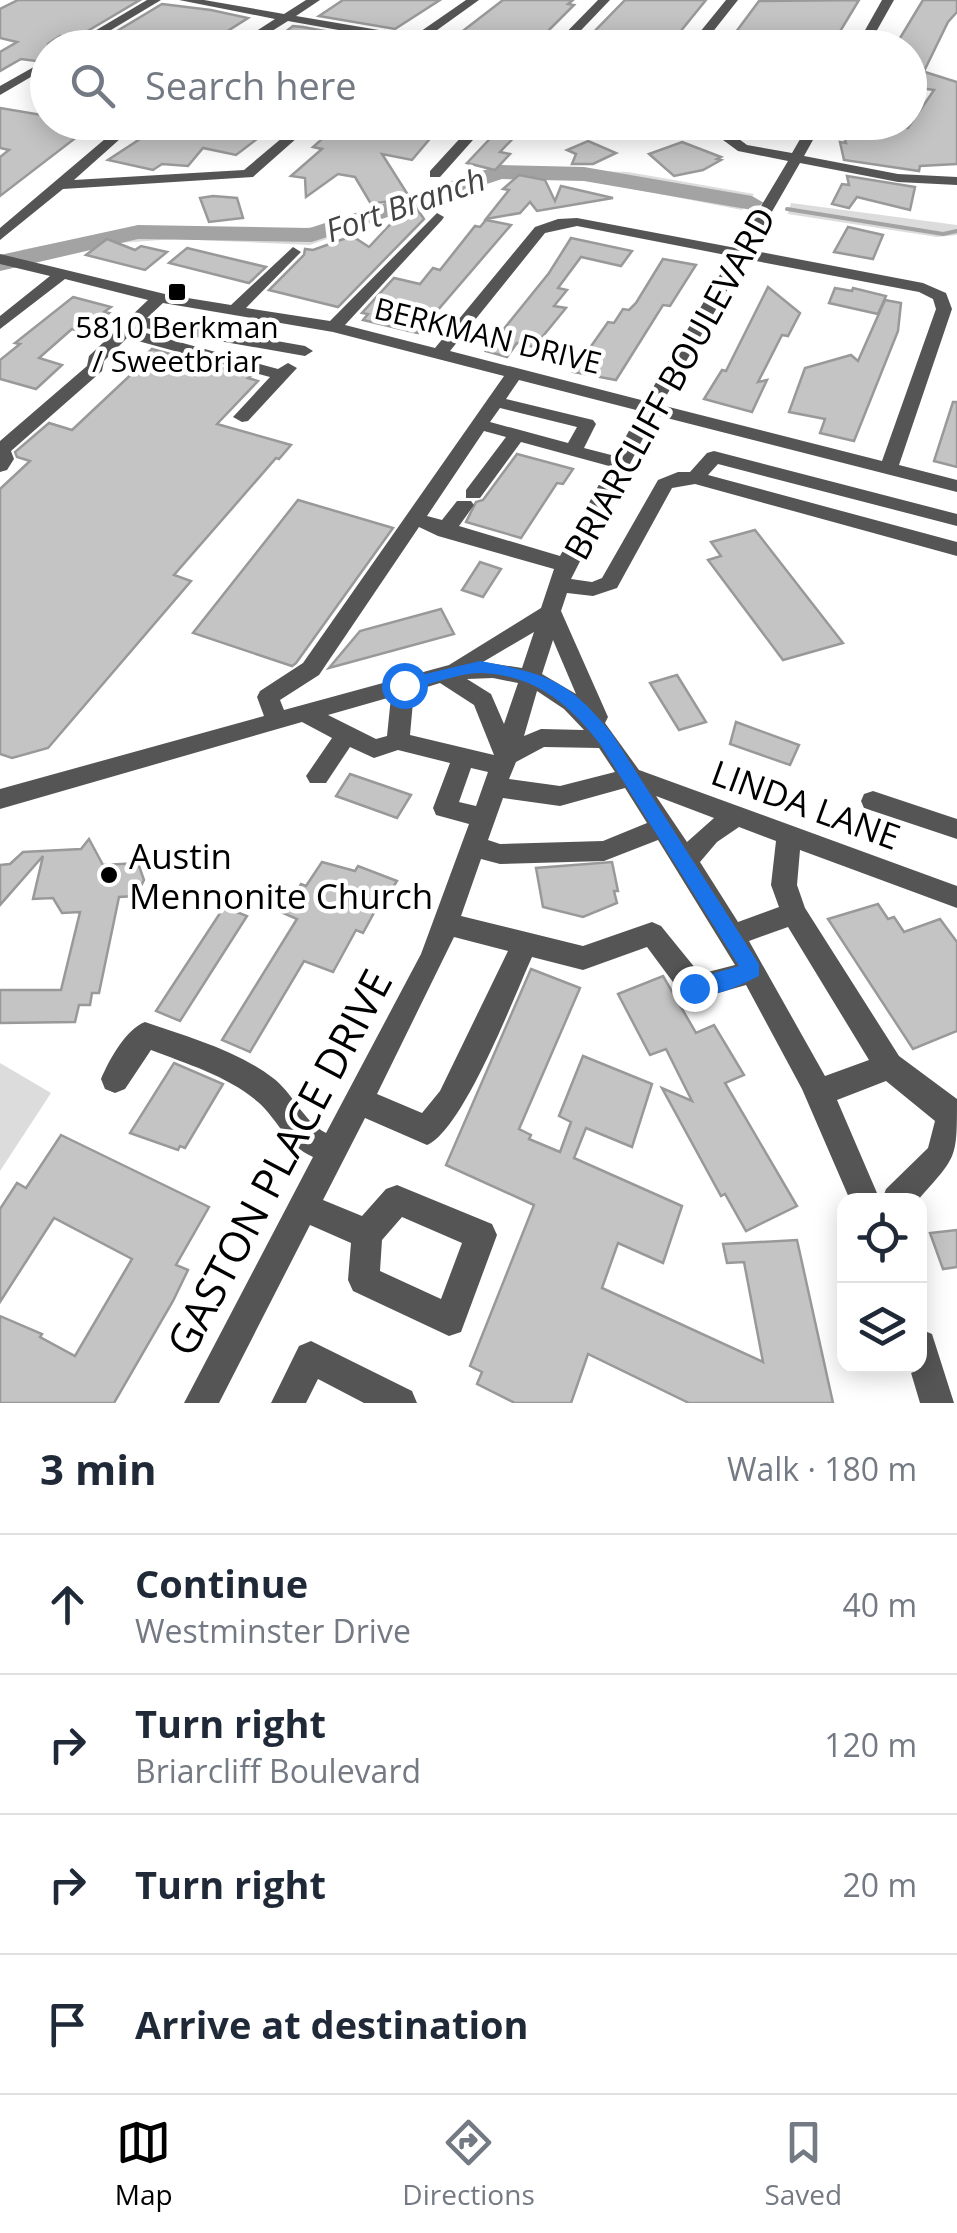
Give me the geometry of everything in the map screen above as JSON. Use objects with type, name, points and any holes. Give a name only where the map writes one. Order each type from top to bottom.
[{"type":"street","points":[[103,30],[154,0]]},
{"type":"street","points":[[185,0],[348,30]]},
{"type":"street","points":[[264,30],[314,0]]},
{"type":"street","points":[[430,30],[472,0]]},
{"type":"street","points":[[575,30],[604,0]]},
{"type":"street","points":[[708,30],[732,0]]},
{"type":"street","points":[[870,30],[888,0]]},
{"type":"street","points":[[0,91],[30,73]]},
{"type":"street","points":[[0,236],[111,140]]},
{"type":"street","points":[[57,185],[248,174],[289,140]]},
{"type":"street","points":[[435,174],[466,140]]},
{"type":"street","points":[[732,140],[743,148],[898,178],[957,181]]},
{"type":"street","name":"BRIARCLIFF BOULEVARD","points":[[528,677],[562,575],[619,463],[806,140]]},
{"type":"street","points":[[242,417],[437,217]]},
{"type":"street","points":[[438,355],[540,230],[558,223],[577,222],[923,288],[940,296],[944,309],[888,469]]},
{"type":"street","points":[[234,311],[292,252]]},
{"type":"street","name":"BERKMAN DRIVE","points":[[0,259],[160,298],[331,326],[957,486]]},
{"type":"street","points":[[0,324],[62,274]]},
{"type":"street","points":[[0,466],[5,460],[1,450],[96,366],[94,360],[160,298]]},
{"type":"street","points":[[128,326],[305,351]]},
{"type":"street","points":[[128,326],[282,375]]},
{"type":"street","points":[[277,720],[268,696],[311,669],[515,373]]},
{"type":"street","points":[[496,402],[587,424],[574,450]]},
{"type":"street","points":[[481,425],[619,463]]},
{"type":"street","points":[[445,531],[517,435]]},
{"type":"street","points":[[694,478],[714,457],[957,520]]},
{"type":"street","points":[[416,519],[594,589],[610,583],[665,484],[678,478],[694,478],[957,548]]},
{"type":"street","points":[[443,674],[497,647],[551,612],[606,739]]},
{"type":"street","points":[[0,799],[443,674],[480,667],[554,687],[579,705],[606,739],[752,970],[821,1092],[862,1193]]},
{"type":"street","points":[[443,674],[483,700],[500,770]]},
{"type":"street","name":"GASTON PLACE DRIVE","points":[[201,1403],[433,958],[500,770],[528,677]]},
{"type":"street","points":[[398,741],[404,685]]},
{"type":"street","points":[[304,713],[374,749],[398,741],[500,770],[560,796],[631,777]]},
{"type":"street","points":[[318,776],[346,735]]},
{"type":"street","points":[[500,770],[540,738],[606,739]]},
{"type":"street","points":[[463,758],[445,808],[500,854],[604,850],[661,828]]},
{"type":"street","name":"LINDA LANE","points":[[631,777],[957,897]]},
{"type":"street","points":[[873,801],[957,829]]},
{"type":"street","points":[[684,863],[708,835],[736,816]]},
{"type":"street","points":[[789,836],[784,885],[794,912],[888,1066],[954,1114],[941,1156],[904,1193]]},
{"type":"street","points":[[731,936],[794,912]]},
{"type":"street","points":[[446,923],[583,958],[652,934],[694,988],[724,982],[752,970]]},
{"type":"street","points":[[358,1100],[427,1130],[450,1101],[525,944]]},
{"type":"street","points":[[114,1079],[145,1034],[223,1066],[271,1094],[304,1141],[332,1150]]},
{"type":"street","points":[[821,1092],[888,1066]]},
{"type":"street","points":[[303,1207],[367,1234]]},
{"type":"street","points":[[288,1403],[311,1358],[400,1403]]},
{"type":"street","points":[[927,1369],[937,1403]]},
{"type":"shaded area","points":[[506,168],[628,172],[754,194],[742,210],[582,179],[499,177],[310,245],[174,239],[106,244],[52,258],[21,250],[138,227],[288,231],[318,226]]},
{"type":"shaded area","points":[[791,203],[957,225],[957,235],[937,237],[788,214]]},
{"type":"shaded area","points":[[0,1063],[51,1093],[0,1171]]},
{"type":"building","points":[[18,0],[140,0],[89,30],[30,30],[30,60],[21,59],[0,71],[0,52],[17,42],[0,38],[0,9]]},
{"type":"building","points":[[343,0],[440,0],[395,29],[319,16]]},
{"type":"building","points":[[503,0],[573,0],[568,4],[574,5],[549,30],[464,30]]},
{"type":"building","points":[[625,0],[706,0],[682,30],[596,30]]},
{"type":"building","points":[[859,0],[841,30],[737,30],[759,1]]},
{"type":"building","points":[[923,0],[957,0],[957,12],[927,65],[927,30],[905,30]]},
{"type":"building","points":[[162,4],[248,18],[229,30],[119,30]]},
{"type":"building","points":[[293,26],[319,30],[288,30]]},
{"type":"building","points":[[927,73],[957,82],[957,164],[920,166],[919,171],[844,160],[840,142],[846,143],[845,140],[927,140],[927,100],[934,90],[927,89]]},
{"type":"building","points":[[0,108],[30,113],[30,140],[73,140],[0,196],[0,157],[9,150],[0,148]]},
{"type":"building","points":[[139,140],[256,140],[236,155],[203,148],[188,166],[162,164],[153,170],[108,160]]},
{"type":"building","points":[[321,140],[429,140],[412,160],[382,154],[410,198],[371,204],[355,177],[338,174],[306,197],[305,178],[291,176],[322,149],[313,147]]},
{"type":"building","points":[[489,140],[511,140],[500,152],[510,154],[495,170],[467,163]]},
{"type":"building","points":[[588,141],[616,153],[593,164],[572,164],[576,154],[567,150]]},
{"type":"building","points":[[682,142],[721,160],[703,170],[674,176],[649,154]]},
{"type":"building","points":[[519,175],[545,180],[555,201],[561,186],[613,198],[537,211],[530,202],[520,213],[486,219],[509,190],[503,189]]},
{"type":"building","points":[[847,176],[915,187],[910,210],[857,197],[849,208],[832,204],[842,184],[849,185]]},
{"type":"building","points":[[200,198],[237,198],[243,218],[209,222]]},
{"type":"building","points":[[412,201],[424,219],[338,307],[269,290],[304,255],[305,249],[313,250],[352,236],[369,247]]},
{"type":"building","points":[[486,220],[511,225],[418,333],[363,320],[368,314],[362,313],[394,278],[420,284],[433,268],[440,270],[475,226],[480,227]]},
{"type":"building","points":[[848,227],[883,235],[873,259],[834,252]]},
{"type":"building","points":[[571,238],[632,251],[621,266],[581,257],[558,288],[567,290],[554,306],[566,308],[534,347],[517,343],[507,357],[486,351],[549,273]]},
{"type":"building","points":[[107,239],[135,250],[141,246],[167,252],[145,270],[86,255]]},
{"type":"building","points":[[187,248],[266,267],[249,283],[169,263]]},
{"type":"building","points":[[663,259],[696,265],[670,306],[663,305],[616,380],[573,372],[608,322],[614,323],[623,309],[629,310],[636,303]]},
{"type":"building","points":[[768,287],[800,313],[788,336],[782,335],[758,382],[767,380],[752,412],[704,399],[722,370],[726,371]]},
{"type":"building","points":[[835,288],[886,296],[878,314],[829,303]]},
{"type":"building","points":[[73,297],[111,307],[104,312],[109,313],[86,333],[72,329],[39,358],[62,365],[36,389],[0,379],[0,360],[20,344],[15,343]]},
{"type":"building","points":[[885,300],[901,303],[898,331],[854,441],[820,433],[825,419],[789,412],[805,368],[851,355],[858,361]]},
{"type":"building","points":[[152,349],[251,376],[248,378],[258,381],[217,424],[291,445],[174,575],[191,581],[48,748],[12,758],[0,754],[0,489],[30,461],[17,457],[15,452],[49,423],[72,430],[138,368],[133,367]]},
{"type":"building","points":[[953,402],[957,402],[957,467],[934,461]]},
{"type":"building","points":[[517,454],[573,469],[563,484],[557,483],[521,538],[466,522],[476,502],[483,500]]},
{"type":"building","points":[[298,500],[393,528],[296,663],[292,666],[193,633]]},
{"type":"building","points":[[755,530],[843,643],[783,660],[708,560],[721,556],[711,542]]},
{"type":"building","points":[[480,562],[501,569],[483,597],[462,590]]},
{"type":"building","points":[[441,609],[454,634],[329,668],[360,631]]},
{"type":"building","points":[[677,675],[706,722],[679,730],[650,683]]},
{"type":"building","points":[[736,722],[799,745],[790,765],[730,744]]},
{"type":"building","points":[[350,774],[411,795],[397,818],[336,796]]},
{"type":"building","points":[[89,839],[103,865],[138,863],[144,880],[136,896],[119,897],[99,993],[92,993],[90,1005],[79,1005],[75,1022],[0,1023],[0,990],[61,990],[80,912],[62,913],[53,898],[33,899],[43,856],[0,905],[0,865],[10,864],[23,852],[81,849]]},
{"type":"building","points":[[322,862],[355,871],[358,866],[397,881],[386,899],[382,898],[363,933],[356,930],[333,972],[304,961],[250,1052],[222,1040],[297,919],[283,913],[301,884],[306,886]]},
{"type":"building","points":[[612,862],[617,903],[583,917],[543,907],[536,868]]},
{"type":"building","points":[[878,904],[904,932],[940,919],[957,942],[957,1031],[913,1049],[828,919]]},
{"type":"building","points":[[224,907],[247,916],[180,1021],[156,1011]]},
{"type":"building","points":[[531,969],[580,988],[519,1129],[531,1135],[529,1139],[560,1152],[571,1122],[559,1116],[583,1056],[652,1084],[632,1147],[586,1128],[574,1158],[682,1206],[663,1263],[618,1243],[602,1288],[763,1362],[744,1262],[727,1263],[723,1244],[797,1240],[833,1403],[689,1403],[588,1354],[571,1403],[515,1403],[477,1384],[482,1372],[470,1366],[534,1205],[446,1165]]},
{"type":"building","points":[[663,976],[696,1033],[714,1025],[744,1075],[725,1083],[797,1206],[746,1231],[725,1194],[721,1196],[662,1088],[692,1101],[666,1049],[650,1055],[618,994]]},
{"type":"building","points":[[174,1063],[223,1084],[185,1148],[180,1146],[178,1150],[130,1133]]},
{"type":"building","points":[[61,1135],[209,1207],[176,1265],[188,1270],[173,1301],[114,1403],[0,1403],[0,1316],[42,1334],[40,1337],[75,1356],[132,1259],[54,1218],[0,1302],[0,1209],[17,1183],[26,1188]]},
{"type":"building","points":[[957,1230],[957,1267],[943,1269],[930,1233]]},
{"type":"waterway","name":"Fort Branch","points":[[0,263],[138,232],[312,235],[500,172],[584,174],[752,203]]},
{"type":"waterway","name":"Fort Branch","points":[[787,209],[943,234],[957,231]]},
{"type":"place","name":"5810 Berkman / Sweetbriar","points":[[177,292]]},
{"type":"place","name":"Austin Mennonite Church","points":[[109,875]]},
{"type":"route","points":[[404,685],[480,667],[528,677],[554,687],[579,705],[631,777],[752,970],[724,982],[694,988]]}]
